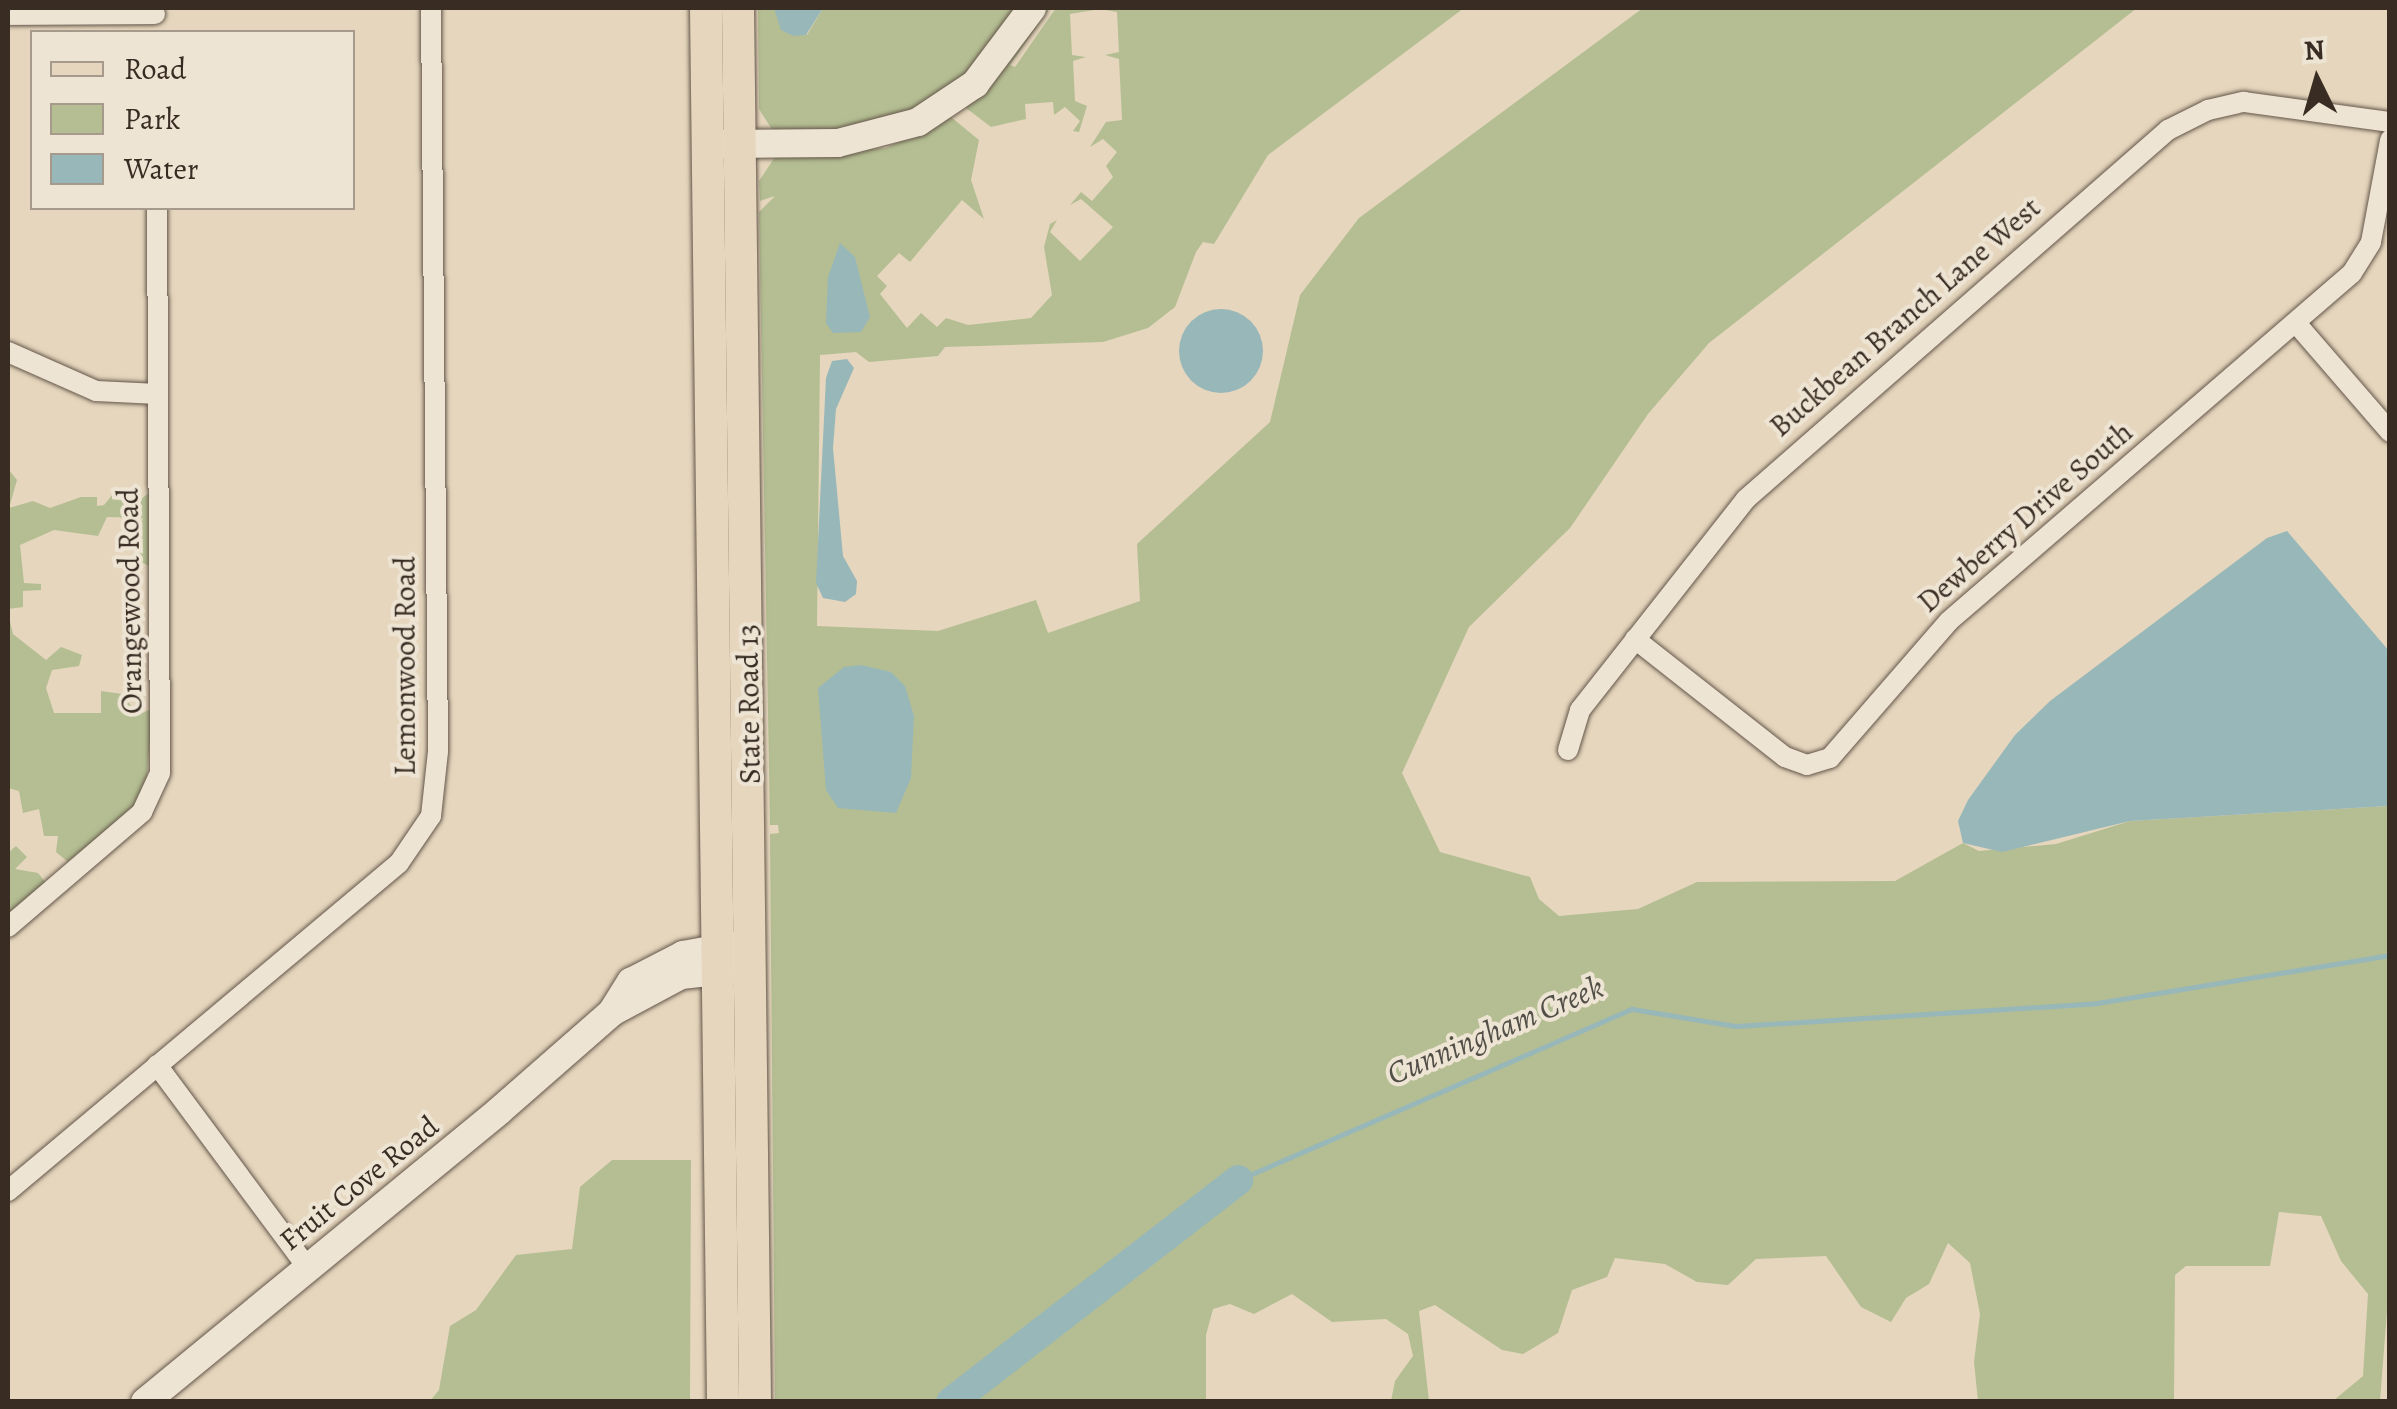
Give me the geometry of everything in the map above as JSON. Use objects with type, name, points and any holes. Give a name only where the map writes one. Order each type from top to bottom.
[{"type":"main road","name":"State Road 13","points":[[706,8],[723,144],[736,957],[755,1402]]},
{"type":"main road","name":"State Road 13","points":[[723,144],[738,8]]},
{"type":"main road","name":"State Road 13","points":[[723,1402],[736,957]]},
{"type":"street","name":"Lemonwood Road","points":[[8,1192],[400,863],[431,816],[438,752],[431,8]]},
{"type":"street","points":[[723,144],[838,144],[918,122],[975,84],[1032,8]]},
{"type":"street","points":[[8,15],[155,18]]},
{"type":"street","name":"Buckbean Branch Lane West","points":[[1568,750],[1580,710],[1781,464],[2168,130],[2244,102],[2390,122]]},
{"type":"street","name":"Dewberry Drive South","points":[[1635,639],[1785,758],[1807,765],[1830,758],[1949,621],[2296,323],[2364,259],[2390,140]]},
{"type":"street","name":"Orangewood Road","points":[[8,926],[142,812],[160,772],[156,210]]},
{"type":"street","points":[[2296,323],[2390,432]]},
{"type":"street","points":[[8,352],[96,391],[158,394]]},
{"type":"street","name":"Fruit Cove Road","points":[[145,1402],[612,1012],[682,976],[736,957]]},
{"type":"street","points":[[157,1066],[308,1268]]},
{"type":"green space","points":[[758,8],[774,8],[807,35],[823,8],[1018,8],[984,58],[948,94],[879,128],[773,131],[759,109]]},
{"type":"green space","points":[[1044,8],[1050,8],[1010,65],[1015,67],[1056,8],[1464,8],[1268,155],[1214,244],[1203,242],[1196,252],[1175,307],[1148,328],[1103,342],[945,347],[938,356],[869,362],[856,352],[820,355],[817,626],[938,631],[1036,600],[1048,633],[1140,601],[1137,544],[1270,422],[1300,295],[1359,218],[1643,8],[2137,8],[1709,343],[1648,414],[1570,528],[1469,627],[1402,773],[1440,852],[1530,877],[1539,899],[1559,916],[1638,909],[1697,882],[1895,881],[1963,843],[1979,851],[2056,844],[2130,821],[2389,806],[2390,1272],[2380,1401],[2333,1401],[2363,1376],[2368,1294],[2341,1261],[2321,1216],[2279,1212],[2270,1266],[2186,1266],[2175,1275],[2174,1401],[1978,1401],[1974,1362],[1980,1314],[1970,1263],[1948,1243],[1929,1284],[1906,1298],[1891,1322],[1861,1307],[1826,1256],[1756,1259],[1728,1285],[1697,1282],[1665,1264],[1615,1258],[1607,1277],[1572,1290],[1558,1333],[1523,1354],[1502,1350],[1435,1305],[1419,1311],[1429,1401],[1391,1401],[1395,1381],[1413,1356],[1408,1334],[1386,1319],[1332,1322],[1292,1294],[1254,1314],[1230,1304],[1213,1309],[1206,1335],[1206,1401],[775,1401],[770,834],[779,833],[778,825],[770,825],[759,212],[775,196],[760,201],[759,181],[775,157],[886,148],[951,117],[979,140],[971,180],[984,219],[962,200],[910,262],[899,253],[877,276],[887,286],[880,294],[907,328],[921,313],[937,327],[946,318],[968,325],[1031,318],[1052,295],[1044,247],[1050,224],[1057,220],[1050,232],[1080,261],[1113,227],[1081,199],[1070,205],[1081,192],[1092,201],[1113,177],[1106,166],[1117,152],[1103,139],[1090,147],[1106,122],[1122,120],[1119,59],[1105,55],[1119,52],[1117,12],[1100,9],[1070,14],[1072,55],[1086,57],[1073,61],[1075,101],[1087,106],[1079,132],[1073,131],[1080,121],[1065,107],[1054,115],[1053,102],[1025,104],[1026,119],[991,127],[966,108]]},
{"type":"green space","points":[[8,469],[17,480],[9,508],[33,501],[50,508],[81,497],[97,497],[97,506],[104,505],[113,494],[141,499],[149,493],[151,567],[139,561],[135,543],[143,518],[107,517],[98,536],[54,530],[20,545],[24,583],[41,584],[41,590],[23,591],[23,607],[8,609]]},
{"type":"green space","points":[[8,613],[13,634],[46,660],[61,647],[82,655],[79,666],[52,670],[46,688],[54,713],[101,713],[101,691],[122,694],[138,715],[153,708],[146,785],[134,807],[68,862],[56,852],[58,836],[44,836],[39,809],[23,813],[19,791],[8,788]]},
{"type":"green space","points":[[16,846],[27,857],[15,869],[38,873],[46,883],[8,914],[8,853]]},
{"type":"green space","points":[[612,1160],[691,1160],[690,1401],[430,1401],[439,1390],[450,1326],[476,1310],[516,1255],[572,1249],[580,1187]]},
{"type":"water","points":[[774,8],[823,8],[806,35],[793,36],[781,30]]},
{"type":"water","points":[[840,243],[855,257],[870,317],[861,332],[833,333],[826,323],[828,277]]},
{"type":"water","points":[[1221,309],[1237,312],[1251,321],[1260,335],[1260,367],[1251,381],[1237,390],[1221,393],[1205,390],[1191,381],[1182,367],[1179,351],[1182,335],[1191,321],[1205,312]]},
{"type":"water","points":[[847,359],[854,368],[836,409],[833,448],[843,556],[857,581],[856,594],[845,602],[823,598],[816,583],[826,378],[832,361]]},
{"type":"water","points":[[2287,531],[2389,651],[2389,806],[2130,821],[2002,852],[1963,843],[1958,821],[1968,800],[2015,735],[2050,701],[2267,538]]},
{"type":"water","points":[[861,665],[891,672],[905,686],[914,716],[911,778],[896,813],[838,808],[826,790],[818,688],[844,667]]},
{"type":"waterway","name":"Cunningham Creek","points":[[1238,1180],[1632,1009],[1736,1026],[2097,1003],[2390,955]]},
{"type":"waterway","name":"Cunningham Creek","points":[[951,1402],[1238,1180]]}]
